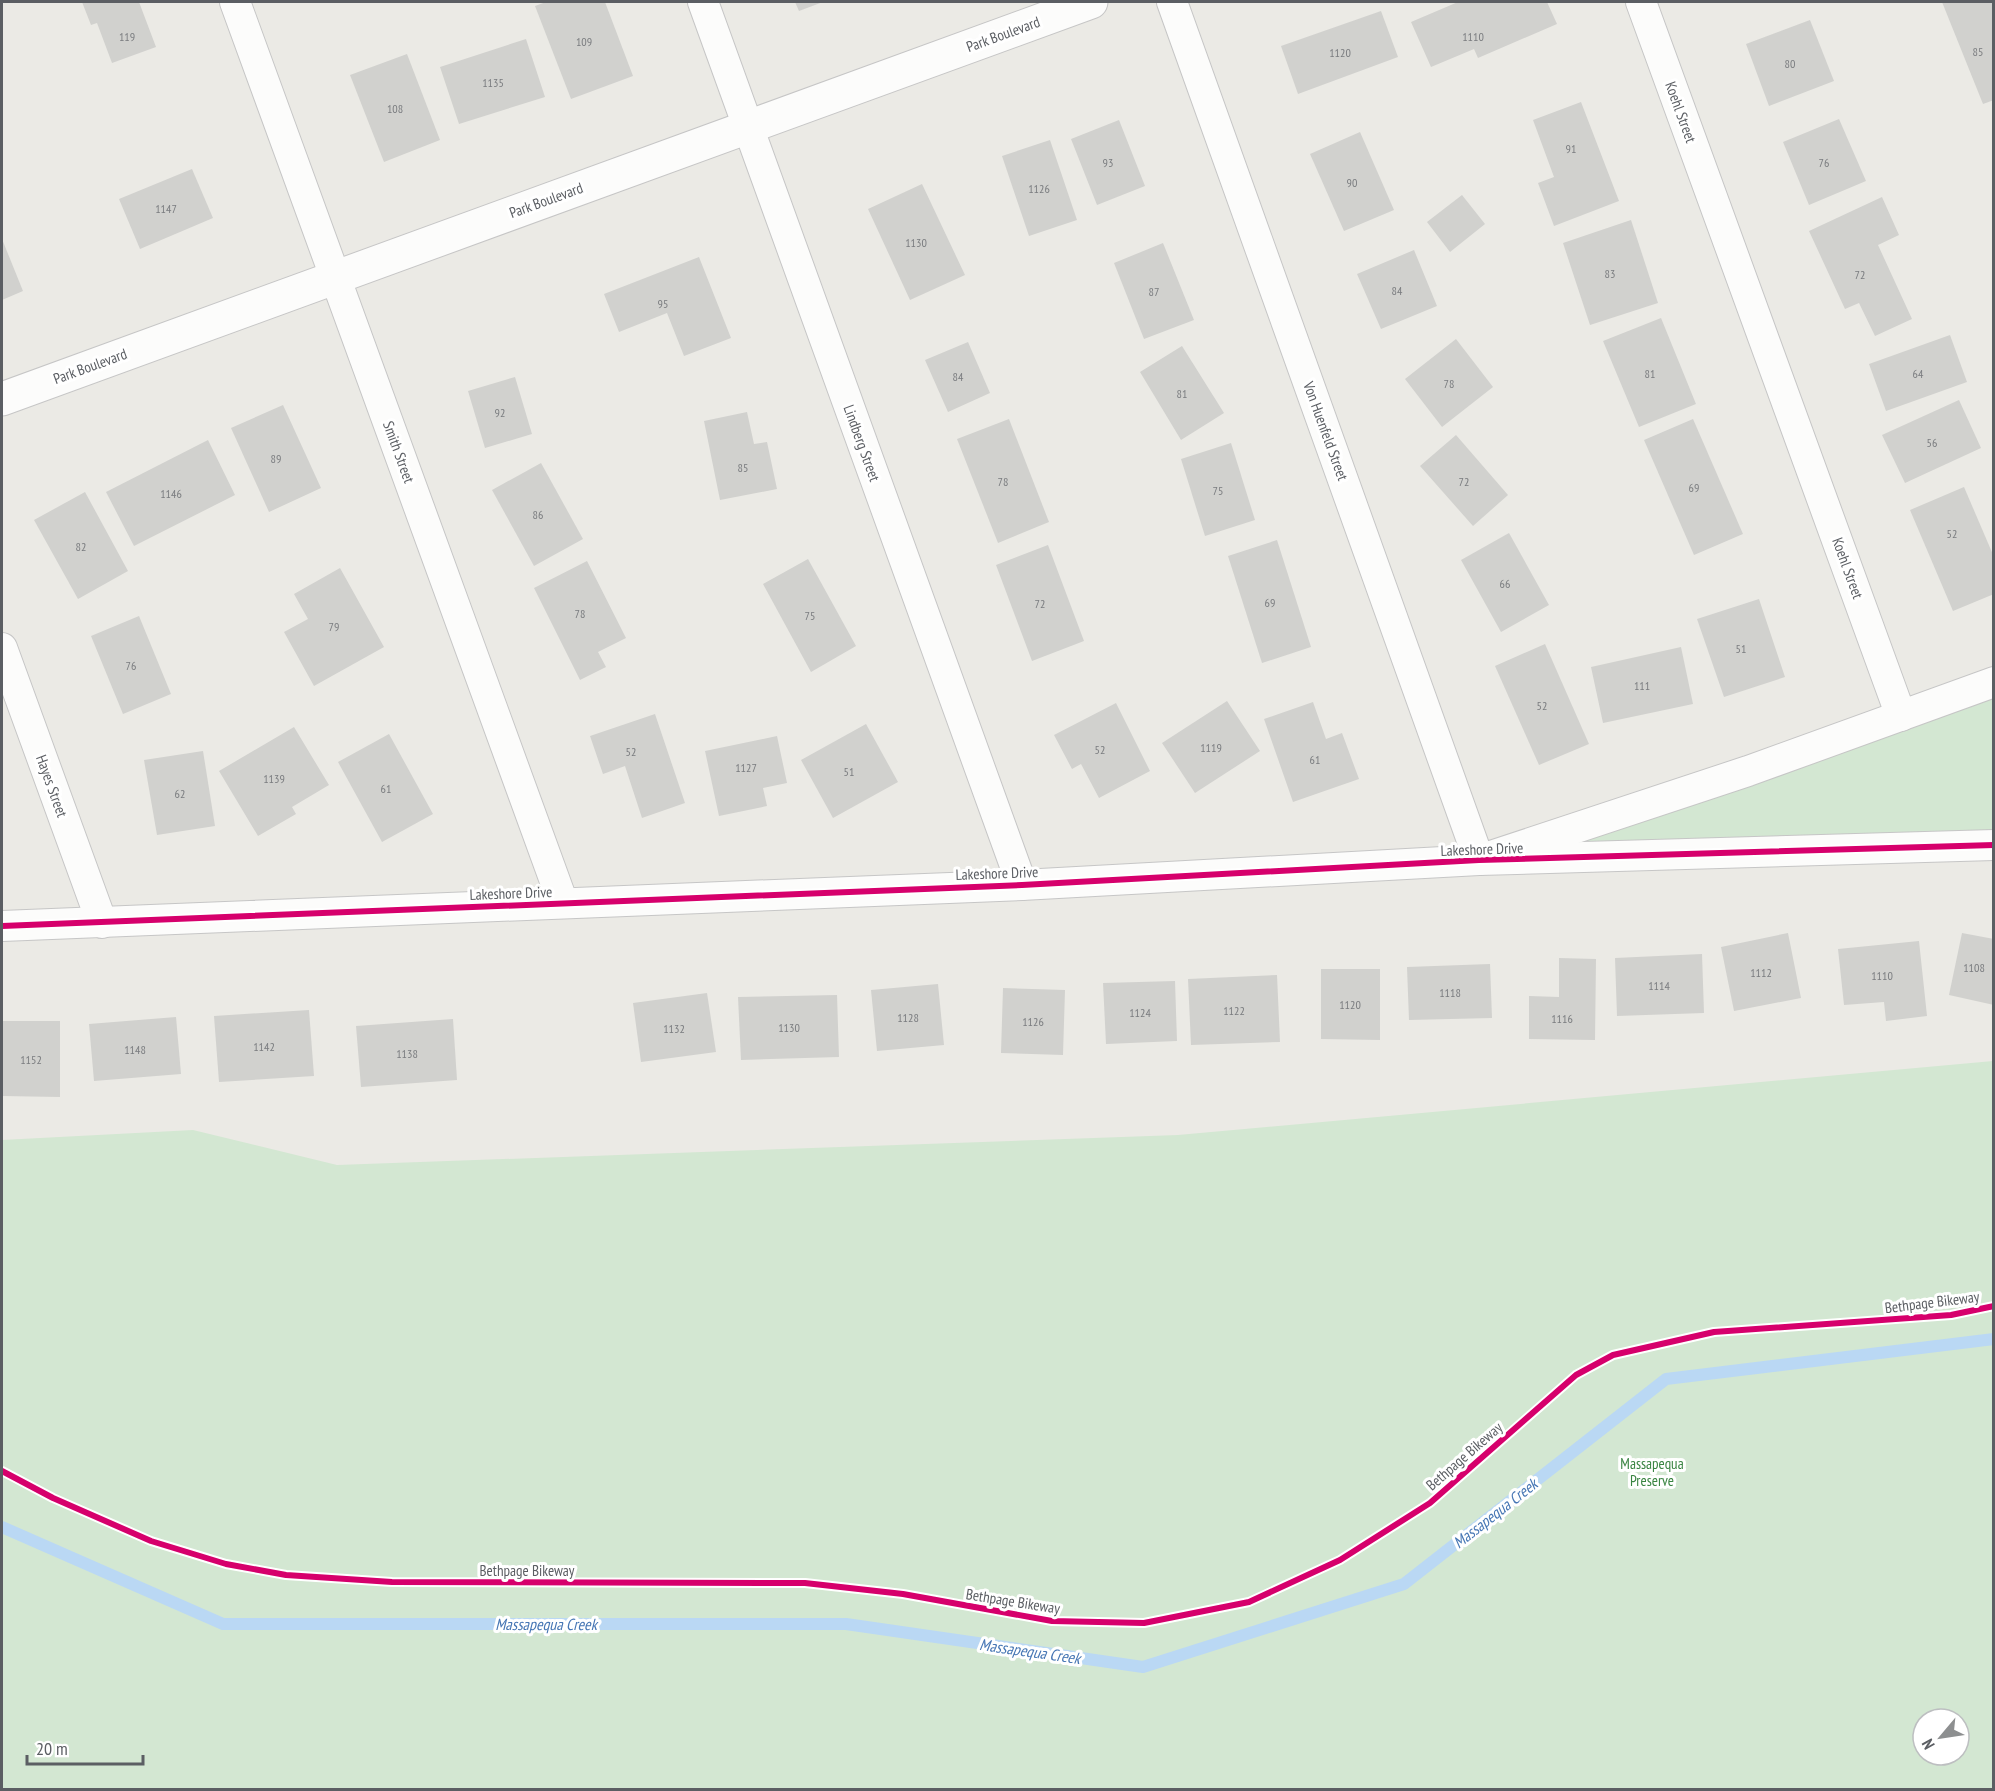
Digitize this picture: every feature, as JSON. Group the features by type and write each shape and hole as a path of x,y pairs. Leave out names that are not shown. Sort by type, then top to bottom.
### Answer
{"street":[{"name":"Smith Street","path":"235,2 563,903"},
{"name":"Lindberg Street","path":"703,2 1022,885"},
{"name":"Park Boulevard","path":"2,399 1091,2"},
{"name":"Von Huenfeld Street","path":"1172,2 1479,860"},
{"name":"Koehl Street","path":"1641,2 1901,716"},
{"name":"Hayes Street","path":"2,648 102,922"},
{"path":"1479,860 1748,771 1994,682"},
{"name":"Lakeshore Drive","path":"2,926 1022,885 1479,860 1994,845"}],"green space":[{"path":"1993,681 1993,845 1479,860"},
{"name":"Massapequa Preserve","path":"1993,1061 1993,1789 2,1789 2,1140 193,1130 337,1165 1178,1135"}],"building":[{"path":"82,2 139,2 156,47 112,63 97,23 91,25"},
{"path":"546,2 605,2 633,76 571,99 535,6"},
{"path":"795,2 823,2 799,11"},
{"path":"1458,2 1547,2 1557,24 1478,58 1474,49 1431,67 1411,22"},
{"path":"1942,2 1994,2 1994,100 1983,104"},
{"path":"1381,11 1398,57 1298,94 1281,46"},
{"path":"1810,20 1834,81 1769,106 1746,44"},
{"path":"526,39 545,97 459,124 440,67"},
{"path":"407,54 440,140 384,162 350,75"},
{"path":"1581,102 1619,201 1554,226 1538,183 1554,177 1533,120"},
{"path":"1839,119 1866,181 1809,205 1783,142"},
{"path":"1119,120 1145,186 1097,205 1071,139"},
{"path":"1360,132 1394,210 1344,231 1310,154"},
{"path":"1050,140 1077,220 1029,236 1002,156"},
{"path":"192,169 213,218 140,249 119,199"},
{"path":"922,184 965,275 910,300 868,209"},
{"path":"1462,195 1485,224 1450,252 1427,222"},
{"path":"1882,197 1899,235 1878,245 1912,319 1875,336 1859,303 1845,309 1809,231"},
{"path":"1631,220 1658,303 1590,325 1563,243"},
{"path":"2,239 23,291 2,300"},
{"path":"1163,243 1194,320 1144,339 1114,263"},
{"path":"1414,250 1437,306 1381,329 1357,274"},
{"path":"699,257 731,338 684,356 667,313 619,332 604,294"},
{"path":"1661,318 1696,404 1639,427 1603,341"},
{"path":"1950,335 1967,382 1886,411 1869,364"},
{"path":"1456,339 1493,387 1442,427 1405,379"},
{"path":"968,342 990,393 948,412 925,360"},
{"path":"1182,346 1224,413 1181,440 1140,372"},
{"path":"515,377 532,434 485,448 468,391"},
{"path":"1959,400 1981,448 1905,483 1882,435"},
{"path":"283,405 321,488 269,512 231,428"},
{"path":"747,412 754,444 767,442 777,489 720,500 704,421"},
{"path":"1009,419 1049,522 998,543 957,439"},
{"path":"1693,419 1743,534 1694,555 1644,440"},
{"path":"1456,435 1508,495 1473,526 1420,466"},
{"path":"208,440 235,495 134,546 106,492"},
{"path":"1231,443 1255,520 1205,536 1181,459"},
{"path":"541,463 583,539 534,566 492,490"},
{"path":"1964,487 1994,557 1994,594 1953,611 1910,510"},
{"path":"85,492 128,571 78,599 34,520"},
{"path":"1509,533 1549,605 1501,632 1461,560"},
{"path":"1277,540 1311,647 1262,663 1228,556"},
{"path":"1048,545 1084,641 1032,661 996,565"},
{"path":"808,559 856,646 811,672 763,584"},
{"path":"587,561 626,638 598,652 606,667 580,680 534,588"},
{"path":"340,568 384,647 314,686 284,632 308,619 294,594"},
{"path":"1759,599 1785,677 1724,697 1697,619"},
{"path":"139,616 171,694 123,714 91,636"},
{"path":"1545,644 1589,744 1539,765 1495,666"},
{"path":"1681,647 1693,704 1603,723 1591,667"},
{"path":"1227,701 1260,751 1195,793 1162,743"},
{"path":"1313,702 1326,739 1342,733 1359,779 1293,802 1264,719"},
{"path":"1116,703 1150,771 1099,798 1081,764 1072,769 1054,735"},
{"path":"655,714 685,803 642,818 625,766 603,774 590,736"},
{"path":"866,724 898,782 833,818 801,760"},
{"path":"294,727 329,785 292,807 296,814 258,836 219,771"},
{"path":"389,734 433,814 382,842 338,762"},
{"path":"777,736 787,783 763,788 767,806 719,816 705,751"},
{"path":"203,751 215,826 157,835 144,760"},
{"path":"1788,933 1801,998 1734,1011 1721,947"},
{"path":"1962,933 1994,939 1994,1005 1949,995"},
{"path":"1919,941 1927,1016 1886,1021 1884,1002 1844,1005 1838,949"},
{"path":"1702,954 1704,1013 1617,1016 1615,958"},
{"path":"1559,958 1596,959 1595,1040 1529,1039 1529,996 1559,997"},
{"path":"1490,964 1492,1018 1409,1020 1407,967"},
{"path":"1321,969 1380,969 1380,1040 1321,1039"},
{"path":"1277,975 1280,1042 1191,1045 1188,979"},
{"path":"1175,981 1177,1041 1106,1044 1103,983"},
{"path":"938,984 944,1045 877,1051 871,990"},
{"path":"1003,988 1065,990 1063,1055 1001,1053"},
{"path":"707,993 716,1052 641,1062 633,1003"},
{"path":"837,995 839,1057 741,1060 738,997"},
{"path":"309,1010 314,1076 219,1082 214,1016"},
{"path":"176,1017 181,1074 94,1081 89,1024"},
{"path":"453,1019 457,1080 361,1087 356,1026"},
{"path":"2,1021 60,1021 60,1097 2,1096"}],"waterway":[{"name":"Massapequa Creek","path":"2,1527 223,1624 846,1624 1143,1667 1404,1584 1666,1379 1994,1339"}],"cycle path":[{"path":"2,926 1022,885 1479,860 1994,845"},
{"name":"Bethpage Bikeway","path":"2,1471 53,1498 151,1541 226,1564 286,1575 392,1582 805,1583 903,1594 1052,1621 1144,1623 1249,1602 1340,1560 1430,1503 1576,1375 1613,1355 1714,1332 1951,1315 1994,1306"}]}
